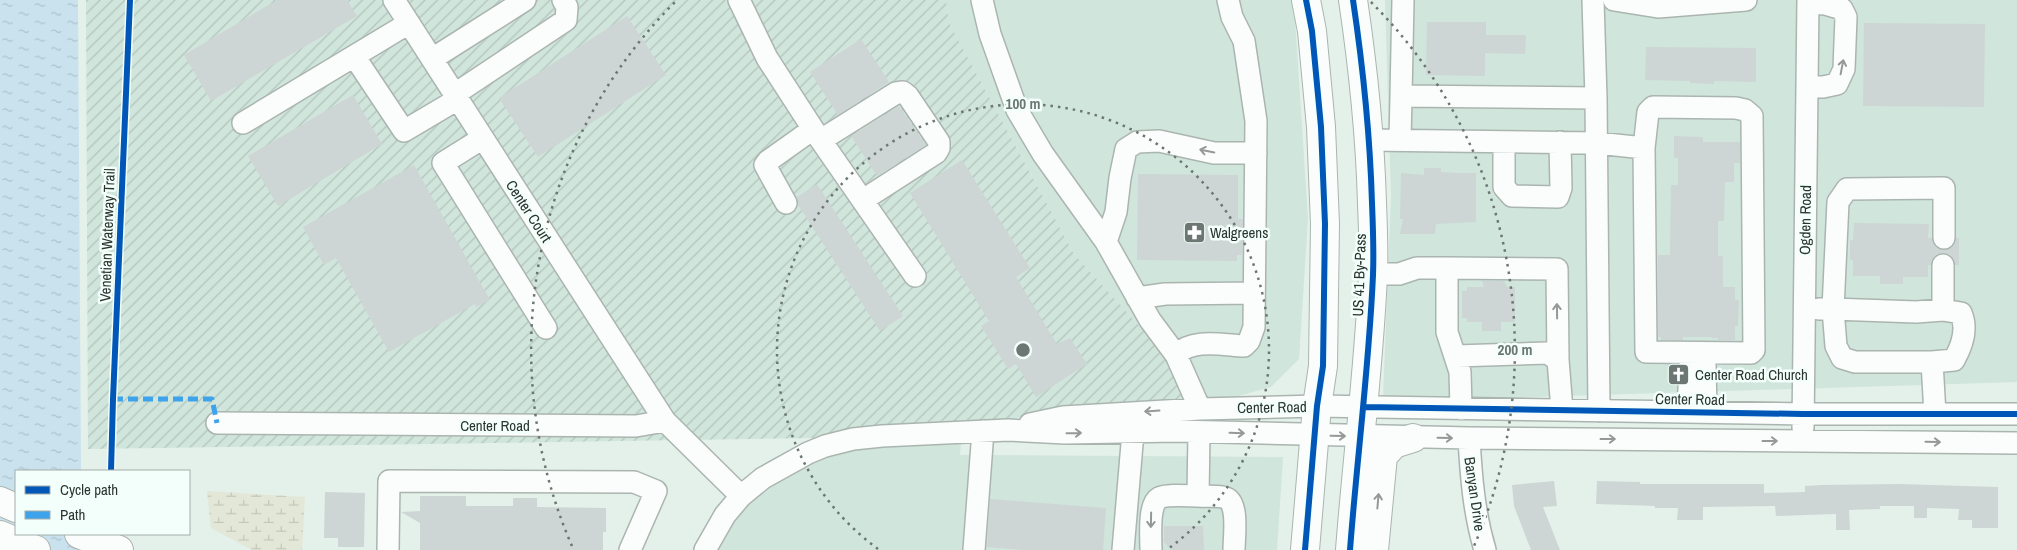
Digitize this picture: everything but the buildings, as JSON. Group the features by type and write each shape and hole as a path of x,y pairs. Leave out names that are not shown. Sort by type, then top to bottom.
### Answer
{"main road":[{"path":"1305,550 1323,366 1325,215 1318,92 1312,31 1306,0"},
{"name":"US 41 By-Pass","path":"1350,550 1356,473 1364,407 1373,274 1368,140 1360,48 1353,0"},
{"path":"1374,550 1383,456 1394,444 1413,438"},
{"path":"0,501 15,508"},
{"path":"0,535 36,550"},
{"path":"82,535 119,550"}],"street":[{"name":"Center Court","path":"394,0 665,421"},
{"path":"432,59 525,0"},
{"path":"354,56 404,131 566,20 567,7 563,0"},
{"path":"739,0 767,58 817,135 915,276"},
{"path":"982,0 990,34 1017,110 1042,154 1106,242 1150,320 1176,355 1200,409"},
{"path":"1176,355 1181,349 1199,344 1244,346 1249,341 1254,327 1256,121 1244,41 1232,17 1228,0"},
{"path":"1400,140 1403,0"},
{"path":"1593,0 1596,98 1599,410"},
{"path":"1614,0 1658,6 1746,0"},
{"path":"1806,87 1823,87 1837,84 1844,69 1846,17 1842,9 1808,2"},
{"name":"Ogden Road","path":"1802,441 1808,2"},
{"path":"243,123 409,23"},
{"path":"786,204 765,165 768,161 896,93 903,92 908,96 939,142 939,148 936,153 862,200"},
{"path":"1401,96 1596,98"},
{"path":"1653,107 1736,108 1745,110 1752,116 1754,350 1751,354 1698,353 1646,352 1644,148 1648,112 1653,107"},
{"path":"483,138 442,163 546,328"},
{"path":"1368,140 1596,143 1644,148"},
{"path":"1106,242 1116,212 1126,150 1137,142 1160,141 1214,153 1256,153"},
{"path":"1504,142 1504,186 1512,196 1530,197 1558,197 1561,188 1560,142"},
{"path":"1804,310 1833,309 1916,312 1943,310 1961,313 1963,319 1962,345 1954,360 1932,362 1855,362 1842,358 1836,346 1833,309 1838,202 1847,189 1944,188 1944,238"},
{"path":"1943,264 1943,310"},
{"path":"1373,274 1399,274 1417,268 1556,269 1558,360 1562,410"},
{"path":"1447,268 1447,332 1460,372 1461,409"},
{"path":"1137,298 1165,294 1254,294"},
{"path":"1697,412 1705,365 1698,353"},
{"path":"1456,356 1547,354 1558,360"},
{"path":"1932,362 1934,414"},
{"name":"Center Road","path":"1008,430 1063,416 1200,409 1318,406 1803,414 2017,414"},
{"path":"665,421 741,496"},
{"name":"Center Road","path":"217,423 636,426 665,421"},
{"name":"Center Road","path":"706,550 725,515 741,496 763,478 808,452 825,446 853,439 882,436 1008,430 1066,433 1199,432 1413,438 2017,443"},
{"path":"974,550 983,431"},
{"path":"1123,550 1133,432"},
{"path":"1198,496 1199,432"},
{"name":"Banyan Drive","path":"1469,438 1470,475 1478,527 1485,550"},
{"path":"388,550 389,481 398,481 634,482 656,491 630,550"},
{"path":"1152,550 1152,510 1156,500 1163,496 1221,497 1232,502 1234,510 1234,550"}],"shaded area":[{"path":"86,0 946,0 949,23 1074,254 1206,399 1063,407 1007,420 820,438 88,449"},
{"path":"946,0 1291,0 1295,19 1308,219 1299,359 1271,387 1228,399 1206,399 1074,254 949,23"},
{"path":"1385,0 2017,0 2017,382 1469,399 1383,398 1391,196"},
{"path":"961,442 960,455 1283,457 1277,550 715,550 722,537 747,504 767,486 811,461 827,455 882,445"}],"green space":[{"path":"207,491 305,497 302,550 252,550 211,528"}],"water":[{"path":"0,0 78,0 81,470 15,470 15,535 81,535 81,550 0,550"}],"marked path":[{"path":"113,399 212,399 217,423"}],"cycle path":[{"name":"Venetian Waterway Trail","path":"111,470 130,0"},
{"path":"1305,550 1317,406 1323,366 1325,224 1321,127 1312,31 1306,0"},
{"path":"1350,550 1369,344 1373,257 1368,127 1353,0"},
{"path":"1364,407 1803,414 2017,414"}],"place":[{"name":"Walgreens","path":"1194,232"},
{"name":"Center Road Church","path":"1679,374"}]}
